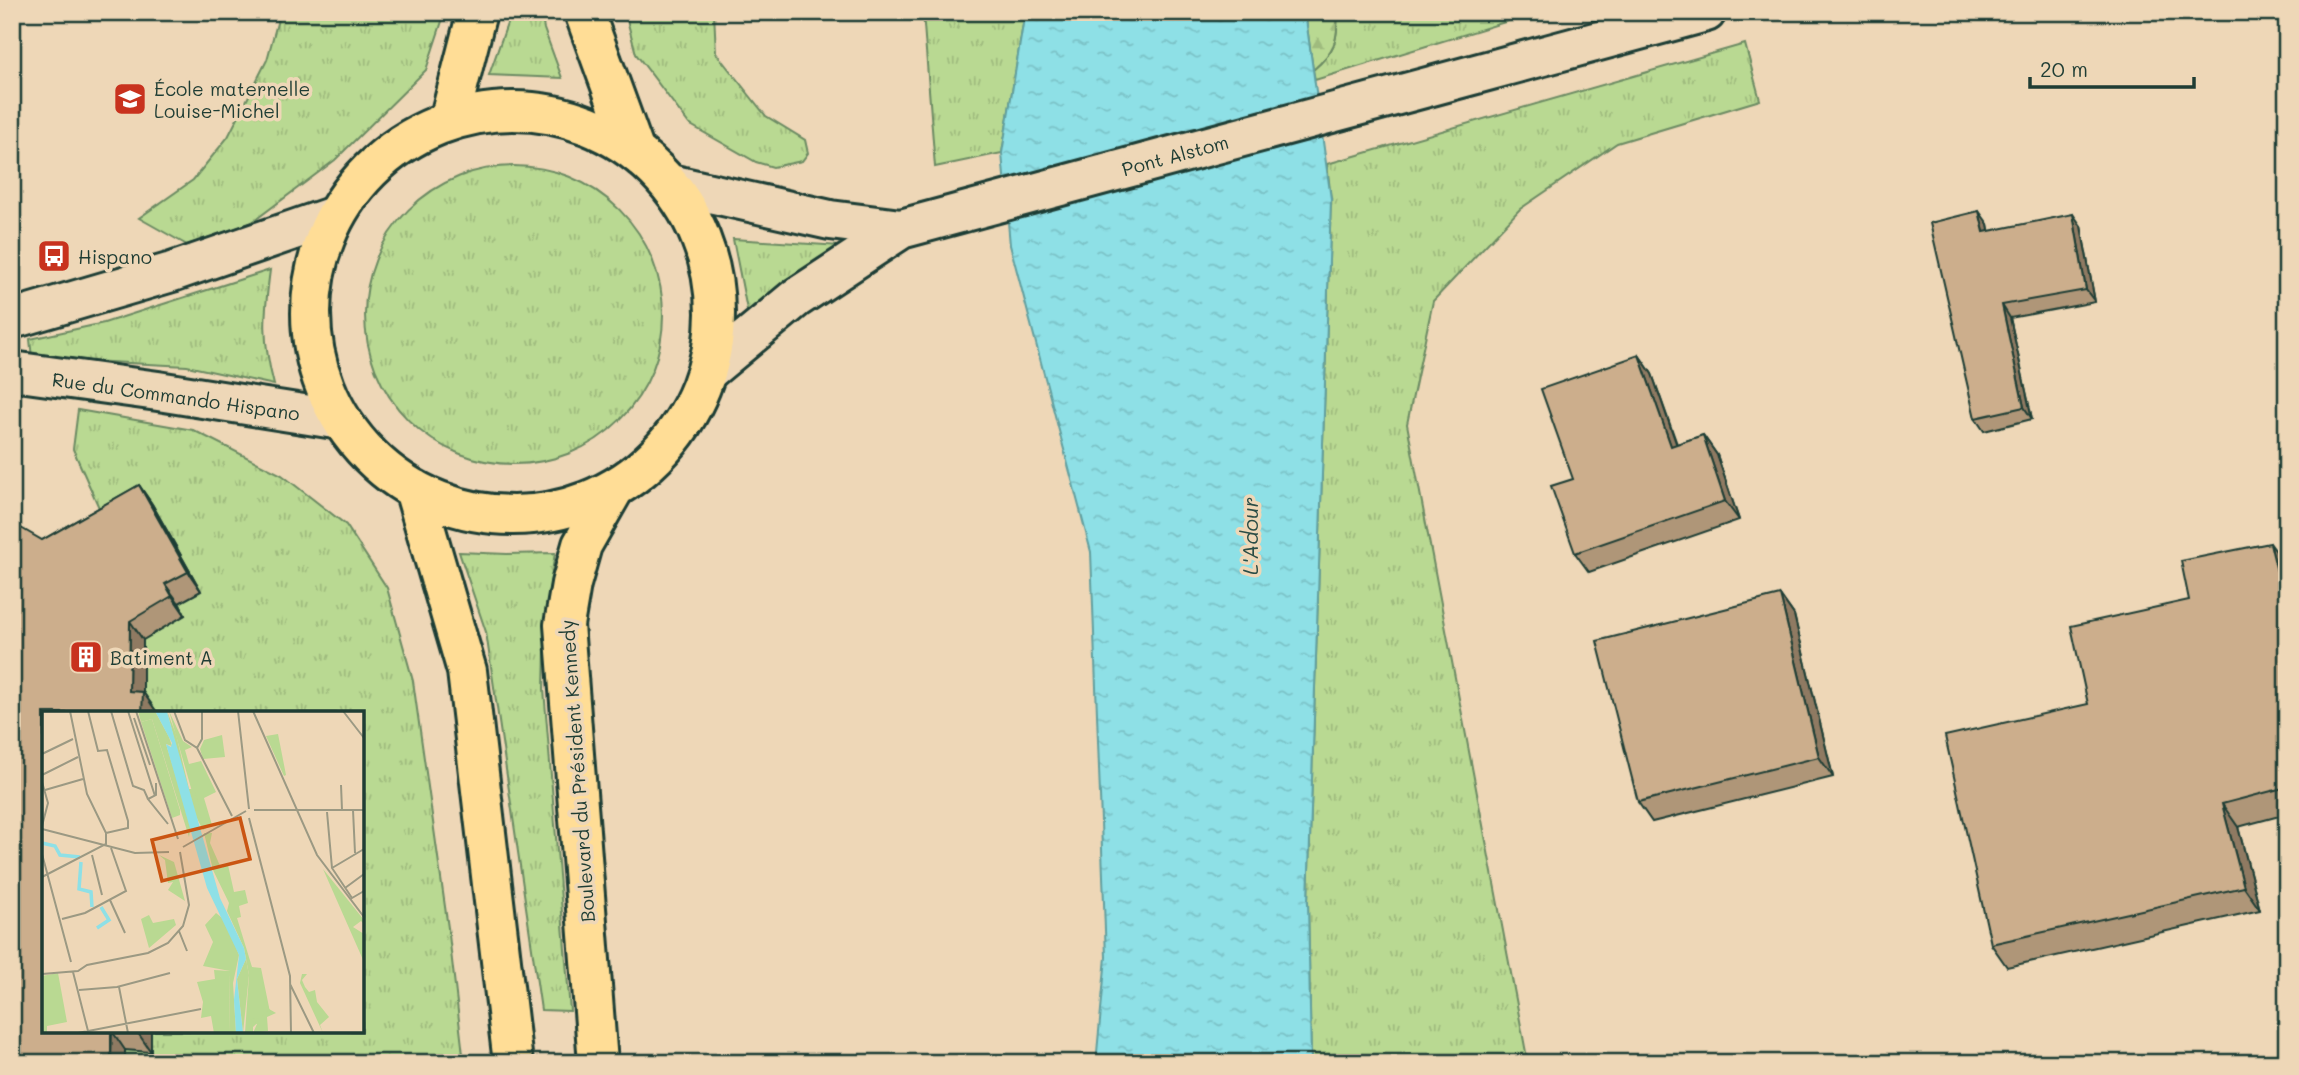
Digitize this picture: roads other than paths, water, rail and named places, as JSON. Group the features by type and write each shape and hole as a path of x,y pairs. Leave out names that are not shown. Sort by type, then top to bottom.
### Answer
{"main road":[{"path":"449,121 477,12"},
{"path":"584,12 635,152"},
{"name":"Pont Alstom","path":"916,225 1706,12"},
{"path":"514,110 579,121 635,152 670,184 703,240 716,305 709,370 688,417 656,458 614,489 549,513 479,513 414,489 373,460 341,420 318,372 309,319 315,266 334,216 364,175 403,142 449,121 514,110"},
{"path":"670,184 830,220 916,225"},
{"path":"12,319 172,272 334,216"},
{"path":"709,370 796,298 916,225"},
{"name":"Rue du Commando Hispano","path":"12,371 341,420"},
{"path":"414,489 467,671 513,1063"},
{"name":"Boulevard du Président Kennedy","path":"598,1063 564,625 571,584 582,545 614,489"}],"water":[{"name":"L'Adour","path":"1025,12 1305,12 1331,199 1308,901 1311,1063 1096,1063 1106,957 1091,552 1010,245 1002,153"}],"place":[{"name":"École maternelle Louise-Michel","path":"130,99"},
{"name":"Hispano","path":"54,256"},
{"name":"Batiment A","path":"86,657"}]}
